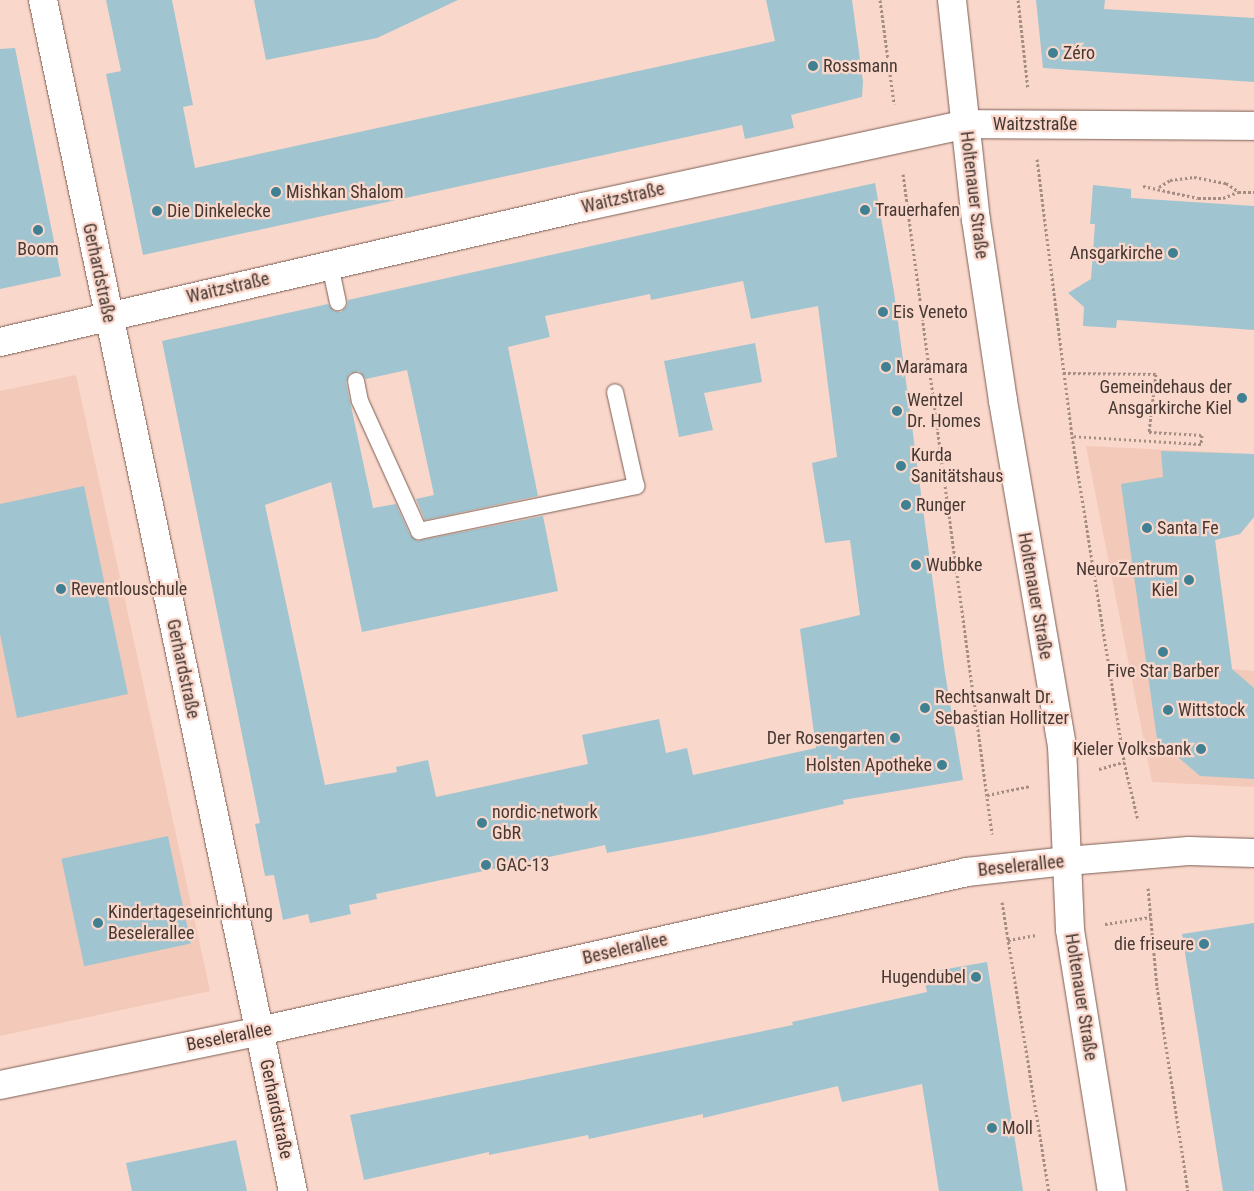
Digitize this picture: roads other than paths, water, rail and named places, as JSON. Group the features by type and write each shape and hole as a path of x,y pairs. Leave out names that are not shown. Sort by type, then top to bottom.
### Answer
{"street":[{"name":"Gerhardstraße","path":"43,0 293,1191"},
{"name":"Holtenauer Straße","path":"952,0 966,124 1003,401 1062,746 1070,930 1112,1191"},
{"name":"Waitzstraße","path":"0,342 330,265 966,124 1254,126"},
{"name":"Beselerallee","path":"0,1085 260,1031 967,872 1067,861 1189,851 1254,854"}],"lane":[{"path":"330,265 338,302"},
{"path":"356,381 360,401 419,531 636,486 615,392"}],"place":[{"name":"Zéro","path":"1053,53"},
{"name":"Rossmann","path":"813,66"},
{"name":"Mishkan Shalom","path":"276,192"},
{"name":"Trauerhafen","path":"865,210"},
{"name":"Die Dinkelecke","path":"157,211"},
{"name":"Boom","path":"38,230"},
{"name":"Ansgarkirche","path":"1173,253"},
{"name":"Eis Veneto","path":"883,312"},
{"name":"Maramara","path":"886,367"},
{"name":"Gemeindehaus der Ansgarkirche Kiel","path":"1242,398"},
{"name":"Wentzel Dr. Homes","path":"897,411"},
{"name":"Kurda Sanitätshaus","path":"901,466"},
{"name":"Runger","path":"906,505"},
{"name":"Santa Fe","path":"1147,528"},
{"name":"Wubbke","path":"916,565"},
{"name":"NeuroZentrum Kiel","path":"1189,580"},
{"name":"Reventlouschule","path":"61,589"},
{"name":"Five Star Barber","path":"1163,652"},
{"name":"Rechtsanwalt Dr. Sebastian Hollitzer","path":"925,708"},
{"name":"Wittstock","path":"1168,710"},
{"name":"Der Rosengarten","path":"895,738"},
{"name":"Kieler Volksbank","path":"1201,749"},
{"name":"Holsten Apotheke","path":"942,765"},
{"name":"nordic-network GbR","path":"482,823"},
{"name":"GAC-13","path":"486,865"},
{"name":"Kindertageseinrichtung Beselerallee","path":"98,923"},
{"name":"die friseure","path":"1204,944"},
{"name":"Hugendubel","path":"976,977"},
{"name":"Moll","path":"992,1128"}]}
